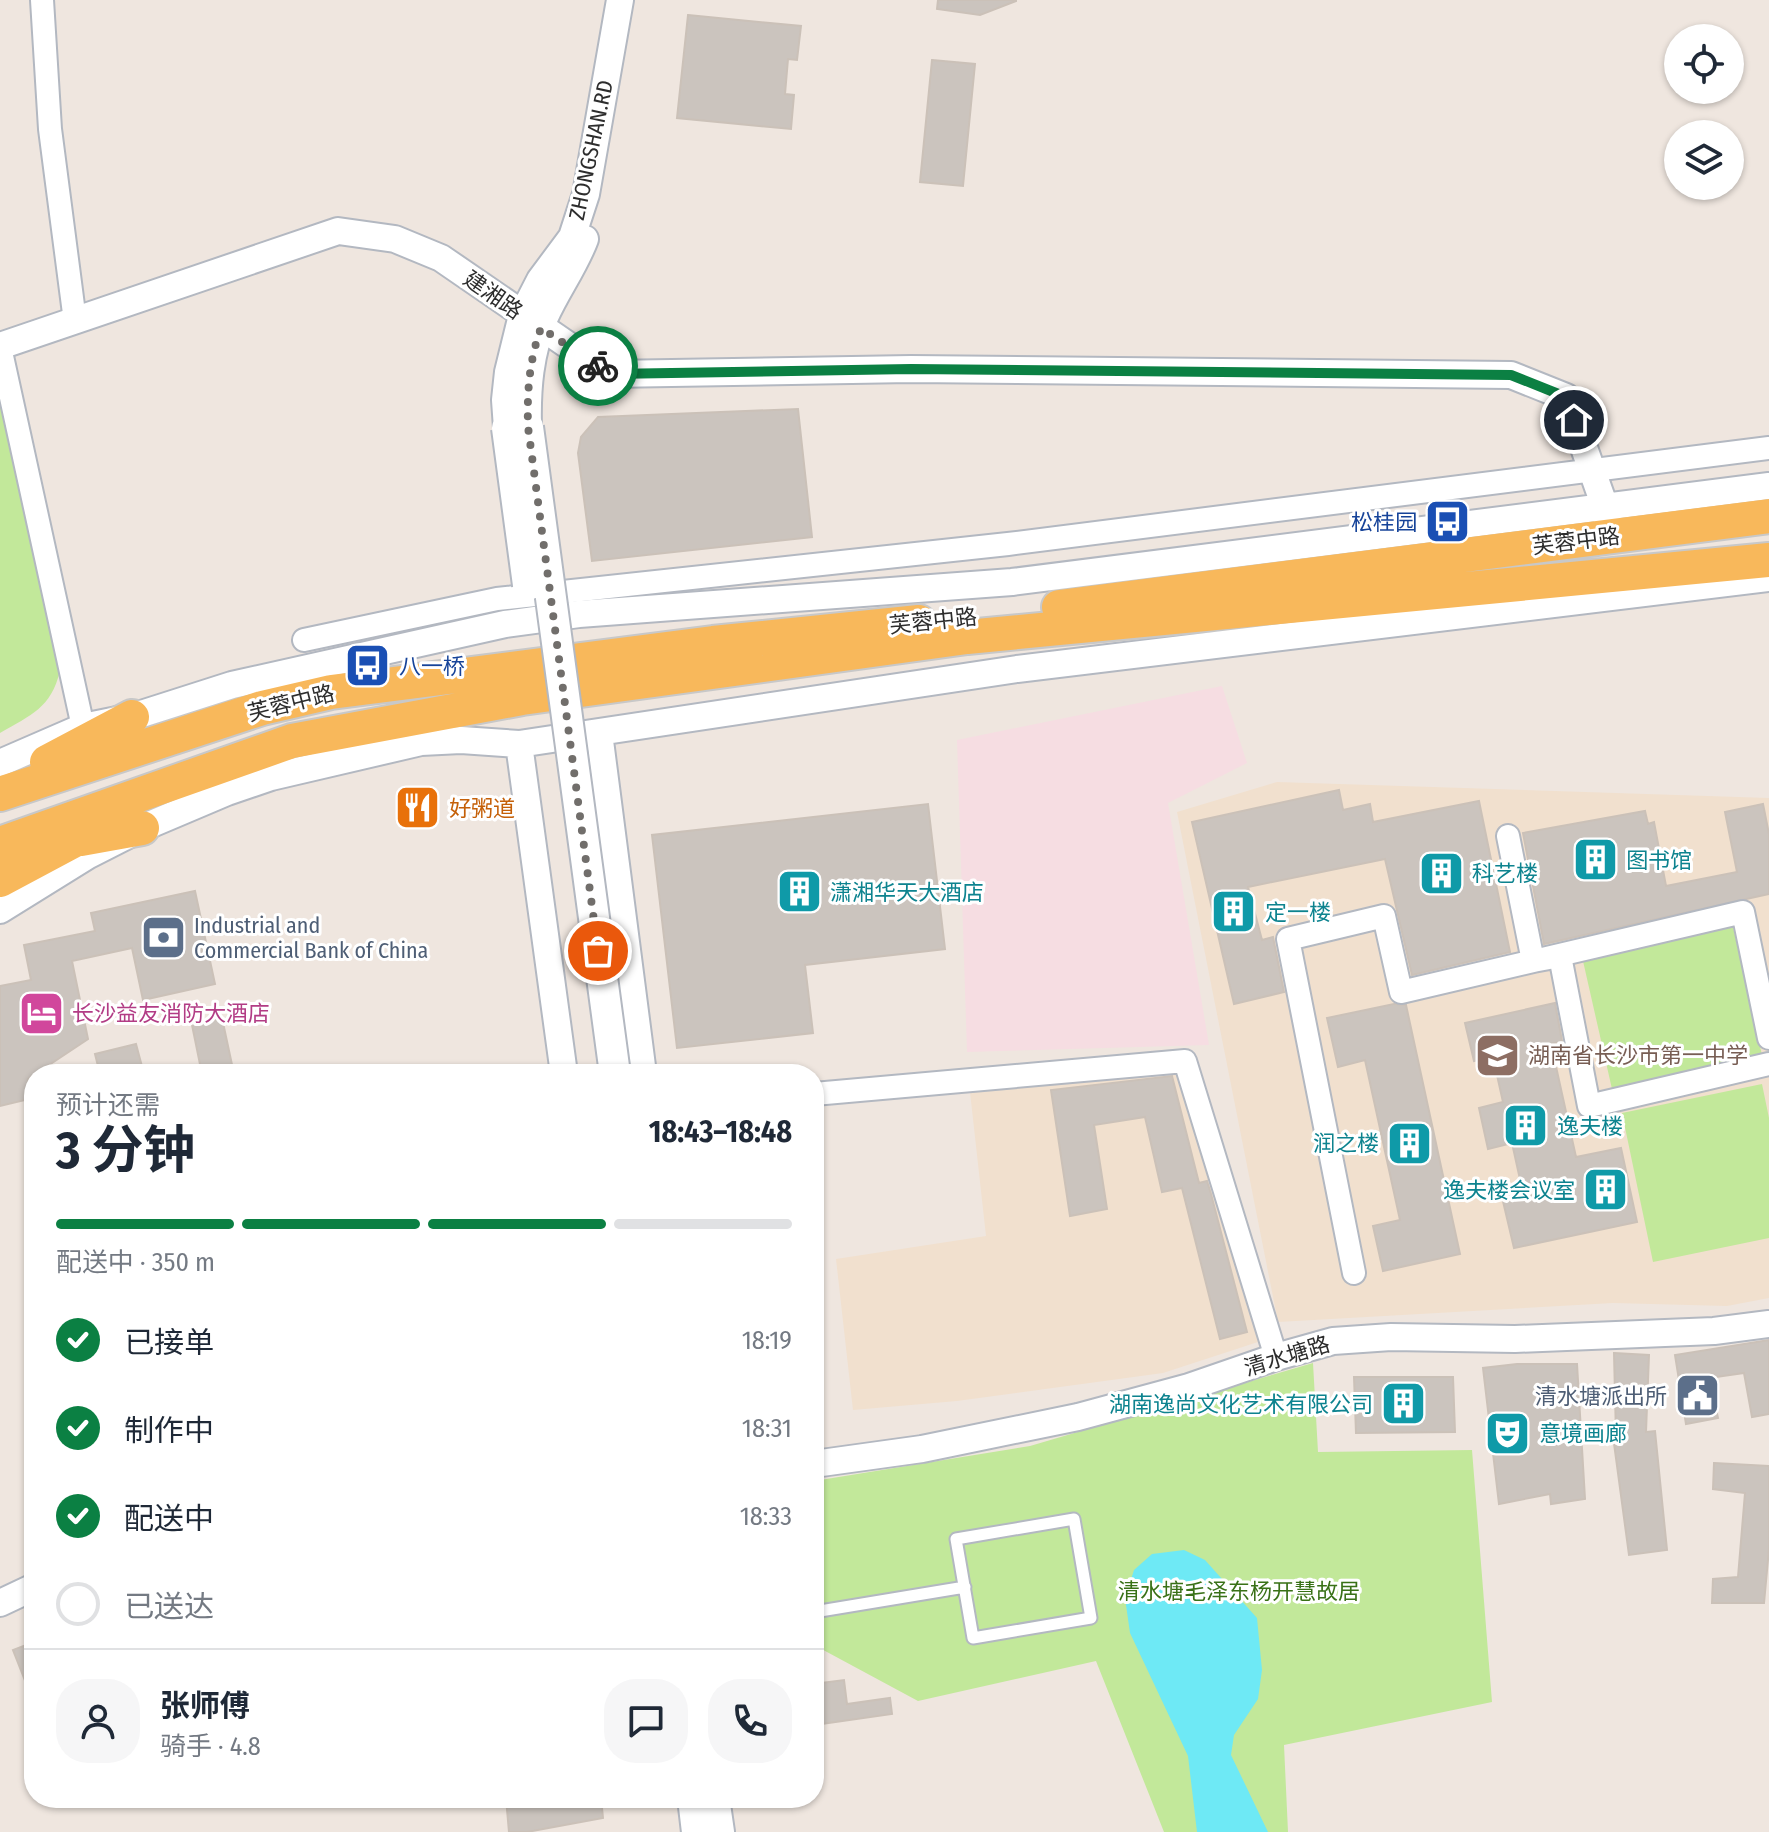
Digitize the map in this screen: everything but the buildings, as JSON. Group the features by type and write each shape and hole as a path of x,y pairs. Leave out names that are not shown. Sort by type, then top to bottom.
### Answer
{"main road":[{"path":"518,428 594,1064"},
{"path":"518,428 613,1064"},
{"name":"芙蓉中路","path":"105,760 262,708 331,692 408,680 713,643 1031,610 1607,522 1769,516"},
{"name":"芙蓉中路","path":"135,814 217,766 292,741 522,698 967,637 1769,560"},
{"path":"0,787 132,717"},
{"path":"0,794 105,760"},
{"path":"0,818 105,760"},
{"path":"1,878 135,814"},
{"path":"1,878 44,827 135,814"},
{"path":"694,1808 697,1832"},
{"path":"715,1808 719,1832"}],"street":[{"path":"42,0 50,129 75,321"},
{"name":"ZHONGSHAN.RD","path":"518,428 529,373 531,322 540,280 572,237 586,194 620,0"},
{"name":"ZHONGSHAN.RD","path":"531,322 583,244 600,195 632,0"},
{"name":"建湘路","path":"0,346 338,231 395,239 441,258 610,374 911,369 1511,375 1566,397 1607,522"},
{"path":"0,346 83,727"},
{"path":"304,640 497,599 1008,544 1769,448"},
{"path":"0,763 83,727 132,717 246,681 505,624 579,614 1012,582 1607,522 1769,486"},
{"path":"1,878 87,856 135,814 227,792 271,777 421,742 461,740 519,744 1017,669 1769,578"},
{"path":"599,733 642,1064"},
{"path":"519,744 563,1064"},
{"path":"1508,836 1533,961"},
{"path":"1354,1273 1288,939 1384,916 1401,992 1743,912 1769,1038"},
{"path":"1560,956 1589,1106 1769,1064"},
{"path":"824,1093 1185,1061 1276,1357"},
{"name":"清水塘路","path":"824,1463 922,1449 1078,1417 1189,1387 1333,1341 1362,1337 1515,1339 1714,1331 1769,1324"},
{"path":"0,1603 24,1592"}],"lane":[{"path":"1074,1519 1091,1618 973,1638 965,1587 956,1539 1074,1519"},
{"path":"824,1610 965,1587"}],"shaded area":[{"path":"1222,686 1247,763 1168,803 1209,1045 967,1052 957,740"},
{"name":"湖南省长沙市第一中学","path":"1277,782 1769,798 1769,1298 1727,1306 1613,1303 1278,1322 1177,812"},
{"path":"1181,1070 1258,1342 1163,1373 957,1401 853,1410 836,1259 986,1236 970,1092"}],"green space":[{"path":"0,375 60,671 45,702 0,733"},
{"path":"1733,927 1762,1055 1612,1089 1583,961"},
{"path":"1762,1084 1769,1118 1769,1238 1653,1262 1622,1113"},
{"name":"清水塘毛泽东杨开慧故居","path":"1313,1363 1318,1452 1472,1450 1492,1702 1284,1745 1288,1832 1164,1832 1096,1661 918,1701 824,1650 824,1479 1030,1446"}],"water":[{"path":"1184,1550 1205,1560 1257,1618 1262,1670 1258,1699 1234,1735 1231,1755 1268,1832 1197,1832 1188,1756 1130,1633 1125,1598 1134,1570 1152,1554"}],"way so far":[{"path":"598,366 541,328 529,373 527,400 528,427 598,951"}],"place":[{"name":"松桂园","path":"1448,522"},
{"name":"八一桥","path":"368,666"},
{"name":"好粥道","path":"418,808"},
{"name":"图书馆","path":"1595,860"},
{"name":"科艺楼","path":"1441,873"},
{"name":"潇湘华天大酒店","path":"799,892"},
{"name":"定一楼","path":"1234,912"},
{"name":"Industrial and Commercial Bank of China","path":"163,938"},
{"name":"长沙益友消防大酒店","path":"41,1013"},
{"name":"湖南省长沙市第一中学","path":"1497,1055"},
{"name":"逸夫楼","path":"1526,1126"},
{"name":"润之楼","path":"1410,1143"},
{"name":"逸夫楼会议室","path":"1606,1190"},
{"name":"清水塘派出所","path":"1698,1396"},
{"name":"湖南逸尚文化艺术有限公司","path":"1404,1404"},
{"name":"意境画廊","path":"1508,1433"}],"route":[{"path":"598,366 610,374 911,369 1511,375 1566,397 1574,420"}]}
